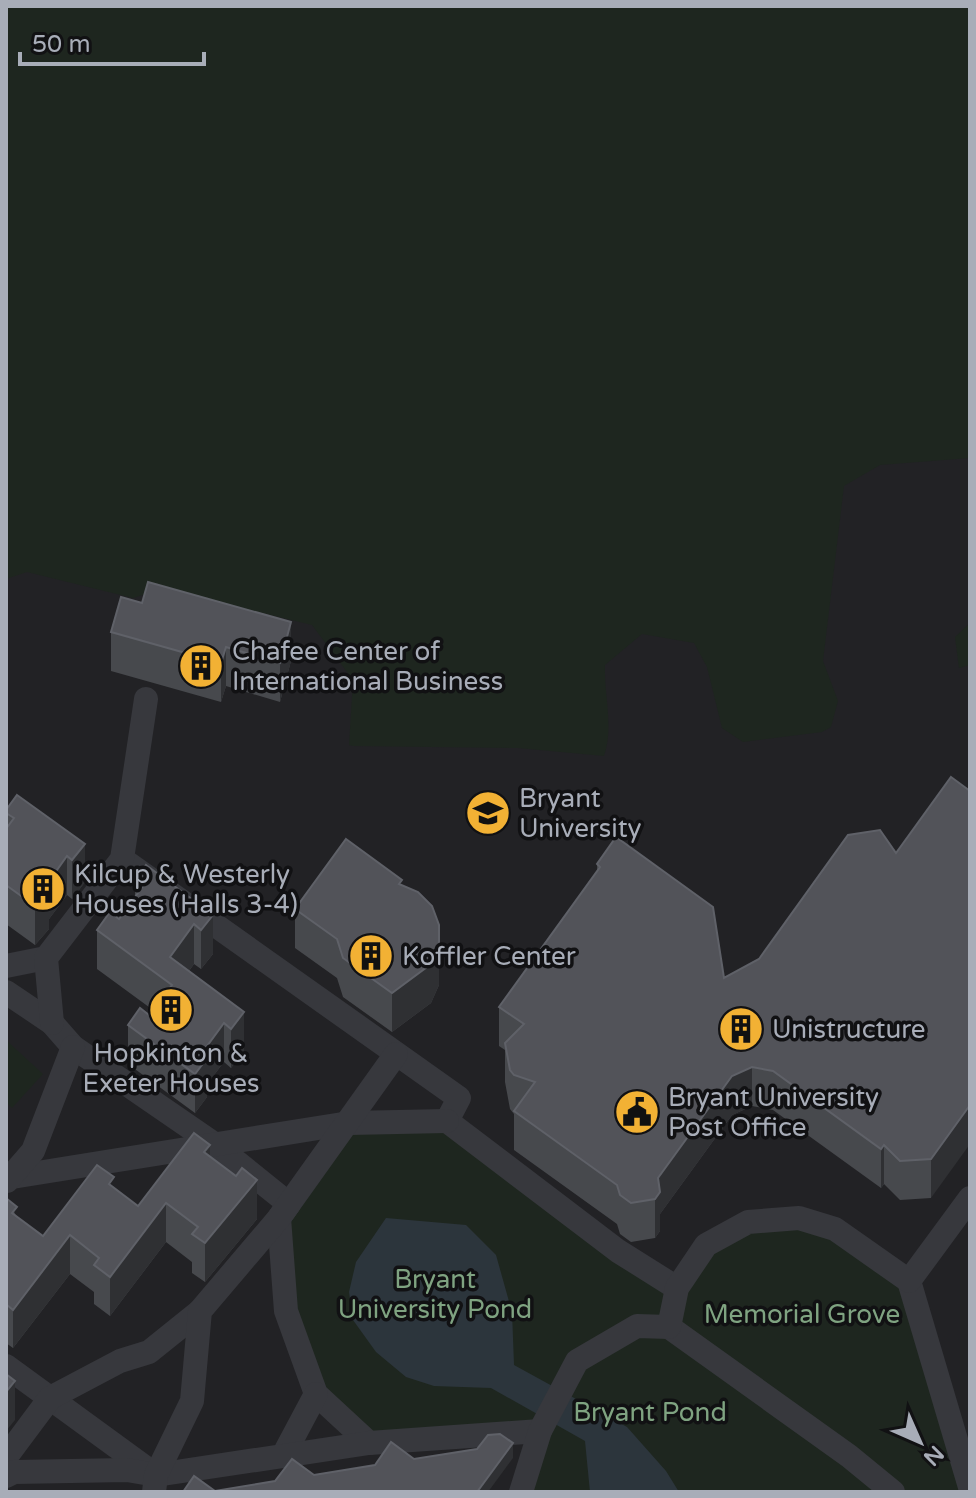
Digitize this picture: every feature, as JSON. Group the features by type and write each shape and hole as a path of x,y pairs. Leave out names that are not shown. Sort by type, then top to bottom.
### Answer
{"street":[{"path":"6,966 46,958 122,859 146,699"},
{"path":"122,859 459,1098 447,1121"},
{"path":"46,958 52,1023"},
{"path":"6,992 52,1023 73,1047 217,1146 284,1211 286,1311 316,1394 369,1443"},
{"path":"8,1179 33,1151 73,1047"},
{"path":"6,1457 50,1398 120,1361 149,1352 200,1311 284,1211 396,1054"},
{"path":"8,1179 349,1123 447,1121 618,1251 677,1288"},
{"path":"909,1281 970,1198"},
{"path":"669,1327 677,1288 706,1245 748,1222 799,1218 835,1229 909,1281 970,1487"},
{"path":"155,1483 192,1401 200,1311"},
{"path":"521,1492 540,1431 577,1361 637,1326 669,1327 893,1492"},
{"path":"6,1366 155,1483"},
{"path":"283,1456 316,1394"},
{"path":"6,1476 14,1472 127,1470 155,1483 283,1456 369,1443 540,1431"}],"shaded area":[{"name":"Bryant University","path":"970,6 970,1492 6,1492 6,135"},
{"path":"386,1218 466,1225 496,1255 512,1312 514,1365 627,1427 666,1471 679,1492 590,1492 585,1441 491,1388 434,1386 406,1377 376,1352 353,1320 349,1292 356,1262"}],"green space":[{"path":"6,6 970,6 970,458 880,465 844,486 823,661 838,701 831,727 822,732 743,742 722,728 707,667 694,643 642,634 605,665 608,723 604,756 518,748 353,746 349,745 353,680 312,625 163,589 133,598 27,572 6,579"},
{"path":"970,623 970,665 959,668 955,637"},
{"path":"6,1040 43,1074 12,1108 6,1102"},
{"path":"447,1121 677,1288 706,1245 799,1218 909,1281 970,1492 521,1492 539,1432 369,1443 316,1394 286,1311 279,1218 349,1123"}],"building":[{"path":"148,582 291,622 280,663 226,647 221,663 111,632 121,597 142,603"},
{"name":"Unistructure","path":"951,777 970,791 970,1105 931,1159 900,1161 884,1145 881,1149 773,1071 752,1067 732,1076 658,1178 660,1192 655,1199 631,1203 620,1195 617,1185 514,1111 535,1082 514,1075 510,1070 505,1043 524,1024 499,1007 600,867 597,864 616,837 713,907 724,978 759,959 848,835 880,830 896,853"},
{"path":"17,795 85,844 72,860 67,856 45,887 49,890 35,906 6,885 6,829 14,818 6,810"},
{"path":"346,839 402,880 399,884 418,892 432,906 439,925 439,946 431,964 392,993 343,958 337,939 295,909"},
{"path":"146,865 213,915 201,930 194,924 170,957 244,1012 231,1029 224,1023 202,1053 207,1058 195,1074 128,1025 140,1008 149,1015 172,985 97,930 110,912 119,919 143,886 135,881"},
{"path":"194,1133 210,1145 204,1152 236,1176 242,1168 257,1180 205,1243 192,1234 198,1227 166,1203 110,1277 94,1265 99,1258 70,1235 13,1310 6,1304 6,1198 17,1207 12,1213 43,1236 97,1165 114,1177 109,1184 138,1206"},
{"path":"6,1374 15,1381 6,1392"},
{"path":"500,1434 513,1443 477,1492 183,1492 194,1476 215,1491 275,1481 292,1459 314,1475 375,1465 391,1442 414,1459 477,1449 488,1435"}],"place":[{"name":"Chafee Center of International Business","path":"201,666"},
{"name":"Bryant University","path":"488,813"},
{"name":"Kilcup & Westerly Houses (Halls 3-4)","path":"43,889"},
{"name":"Koffler Center","path":"371,956"},
{"name":"Hopkinton & Exeter Houses","path":"171,1010"},
{"name":"Unistructure","path":"741,1029"},
{"name":"Bryant University Post Office","path":"637,1112"}],"park label":[{"name":"Bryant University Pond","path":"435,1294"},
{"name":"Memorial Grove","path":"802,1314"},
{"name":"Bryant Pond","path":"650,1412"}]}
